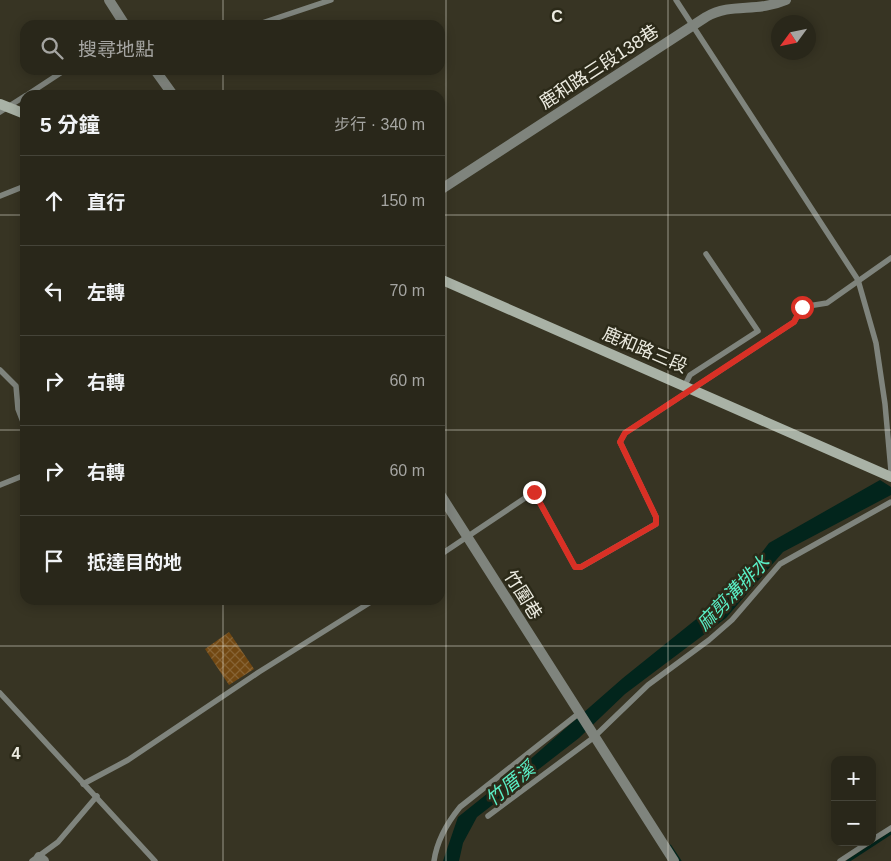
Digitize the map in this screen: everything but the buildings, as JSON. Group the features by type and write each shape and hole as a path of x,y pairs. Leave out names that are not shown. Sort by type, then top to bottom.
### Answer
{"main road":[{"path":"3,108 20,113"},
{"name":"鹿和路三段","path":"445,281 891,477"}],"street":[{"path":"109,0 123,20"},
{"name":"鹿和路三段138巷","path":"445,187 713,13 724,9 765,8 786,0"},
{"path":"159,75 169,90"},
{"name":"竹圍巷","path":"445,502 593,738 674,861"}],"lane":[{"path":"271,20 331,0"},
{"path":"676,0 858,280 876,343 885,404 891,471"},
{"path":"35,90 58,75"},
{"path":"3,108 20,99"},
{"path":"0,196 20,188"},
{"path":"689,387 690,375 758,331 706,254"},
{"path":"445,551 534,492 575,567 581,567 656,524 656,517 620,442 625,433 689,387 794,322 802,307 827,303 891,258"},
{"path":"0,370 16,386 20,414"},
{"path":"0,485 20,477"},
{"path":"488,816 593,738 648,685 709,640 732,620 780,564 891,502"},
{"path":"83,784 128,760 259,672 366,605"},
{"path":"0,693 155,861"},
{"path":"434,861 438,841 450,819 460,807 578,714"},
{"path":"38,860 58,842 97,796"},
{"path":"876,837 891,828"},
{"path":"840,861 863,846"}],"water":[{"path":"880,480 891,487 891,495 783,552 726,618 625,694 579,738 477,817 463,843 459,861 443,861 458,817 527,762 623,678 735,588 769,543"}],"waterway":[{"path":"848,861 891,833"},
{"path":"670,846 680,861"}],"route":[{"path":"534,492 575,567 581,567 656,524 656,517 620,442 625,433 794,322 802,307"}],"water label":[{"name":"麻剪溝排水","path":"733,593"},
{"name":"竹厝溪","path":"510,784"}]}
